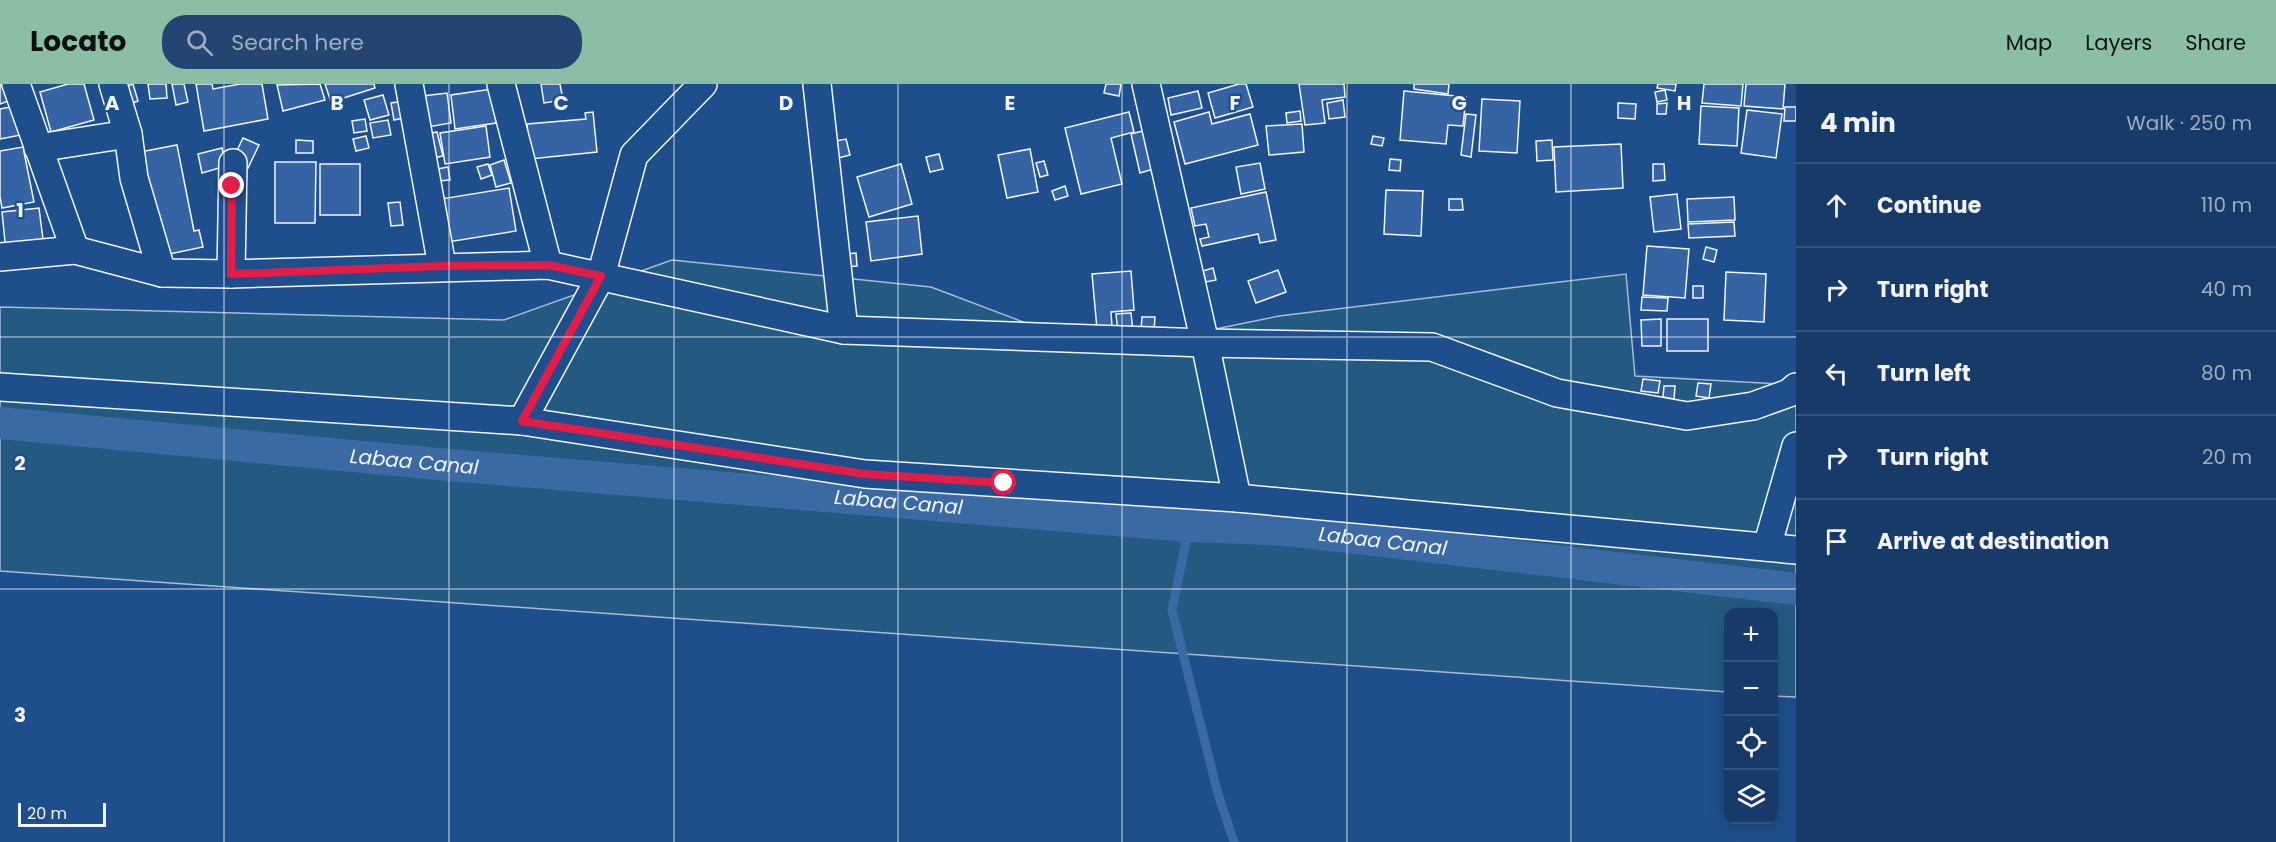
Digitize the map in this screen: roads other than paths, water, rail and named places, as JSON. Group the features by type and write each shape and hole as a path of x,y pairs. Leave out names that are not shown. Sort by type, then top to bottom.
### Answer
{"street":[{"path":"16,84 75,250"},
{"path":"113,84 128,134 134,178 162,273"},
{"path":"409,84 442,266"},
{"path":"501,84 548,265"},
{"path":"522,421 601,276 634,155 703,84"},
{"path":"817,84 844,330"},
{"path":"1146,84 1205,343 1237,498"},
{"path":"38,148 128,134"},
{"path":"231,274 233,163"},
{"path":"0,257 75,250 162,273 231,274 442,266 548,265 844,330 1205,343 1432,348 1557,393 1687,416 1754,406 1789,393 1796,387"},
{"path":"0,387 522,421 865,474 1237,498 1796,550"},
{"path":"1767,547 1796,446"}],"waterway":[{"name":"Labaa Canal","path":"0,423 449,465 1189,526 1288,530 1796,589"},
{"path":"1189,526 1172,610 1218,794 1234,842"}]}
